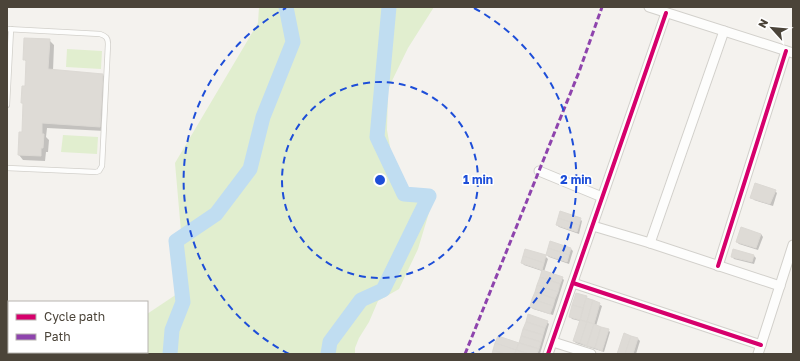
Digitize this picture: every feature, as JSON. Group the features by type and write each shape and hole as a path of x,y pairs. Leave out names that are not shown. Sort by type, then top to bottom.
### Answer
{"street":[{"path":"649,7 790,52 718,266"},
{"path":"548,354 666,13"},
{"path":"650,243 724,31"},
{"path":"539,171 602,197"},
{"path":"592,226 650,243 780,286"},
{"path":"573,283 759,350 793,245"},
{"path":"553,342 591,354"}],"lane":[{"path":"7,105 9,29 100,34 105,36 108,40 102,166 100,169 96,172 7,168"}],"green space":[{"path":"259,7 434,7 408,48 388,89 387,130 396,180 431,206 418,249 399,289 378,301 369,322 359,338 355,348 355,354 122,354 148,353 148,313 186,288 175,163 258,23"},
{"path":"67,49 102,51 101,69 66,67"},
{"path":"63,135 98,137 97,154 61,152"}],"building":[{"path":"24,38 50,39 48,69 103,74 100,127 42,123 42,134 44,134 41,156 18,155 19,132 22,132 22,86 25,86 26,60 23,60"},
{"path":"755,183 776,190 770,204 750,198"},
{"path":"560,211 581,218 579,225 558,218"},
{"path":"558,218 579,225 577,232 556,225"},
{"path":"741,227 761,234 756,248 736,242"},
{"path":"550,241 571,248 569,255 548,248"},
{"path":"548,248 569,255 567,262 546,255"},
{"path":"525,249 546,255 544,263 523,256"},
{"path":"733,249 754,255 752,262 731,257"},
{"path":"523,256 544,263 542,270 521,263"},
{"path":"542,270 563,277 560,284 540,277"},
{"path":"540,277 560,284 558,292 537,285"},
{"path":"537,285 558,292 555,299 535,292"},
{"path":"535,292 555,299 553,306 532,299"},
{"path":"576,293 587,296 583,308 572,305"},
{"path":"586,298 593,300 587,322 580,320"},
{"path":"532,299 553,306 550,314 530,307"},
{"path":"593,300 600,303 594,324 587,322"},
{"path":"572,305 583,308 580,320 569,317"},
{"path":"528,314 548,321 545,328 526,322"},
{"path":"580,320 587,322 580,343 573,341"},
{"path":"526,322 545,328 543,335 523,329"},
{"path":"587,322 594,324 587,346 580,343"},
{"path":"594,324 601,327 595,348 587,346"},
{"path":"601,327 609,329 602,351 595,348"},
{"path":"523,329 543,335 541,342 521,336"},
{"path":"624,333 631,336 625,354 617,354"},
{"path":"498,336 519,343 516,350 495,343"},
{"path":"521,336 541,342 539,349 519,343"},
{"path":"631,336 638,338 633,354 625,354"},
{"path":"495,343 516,350 515,354 504,354 493,350"},
{"path":"519,343 539,349 537,354 529,354 516,350"},
{"path":"493,350 504,354 492,354"},
{"path":"516,350 529,354 515,354"}],"waterway":[{"path":"170,354 172,330 183,302 176,241 216,214 250,169 263,117 293,42 286,7"},
{"path":"328,354 330,342 361,300 383,290 429,196 404,194 377,137 389,7"}],"marked path":[{"path":"465,354 579,72 602,7"}],"cycle path":[{"path":"548,354 666,13"},
{"path":"718,266 786,51"},
{"path":"573,283 761,345"}]}
